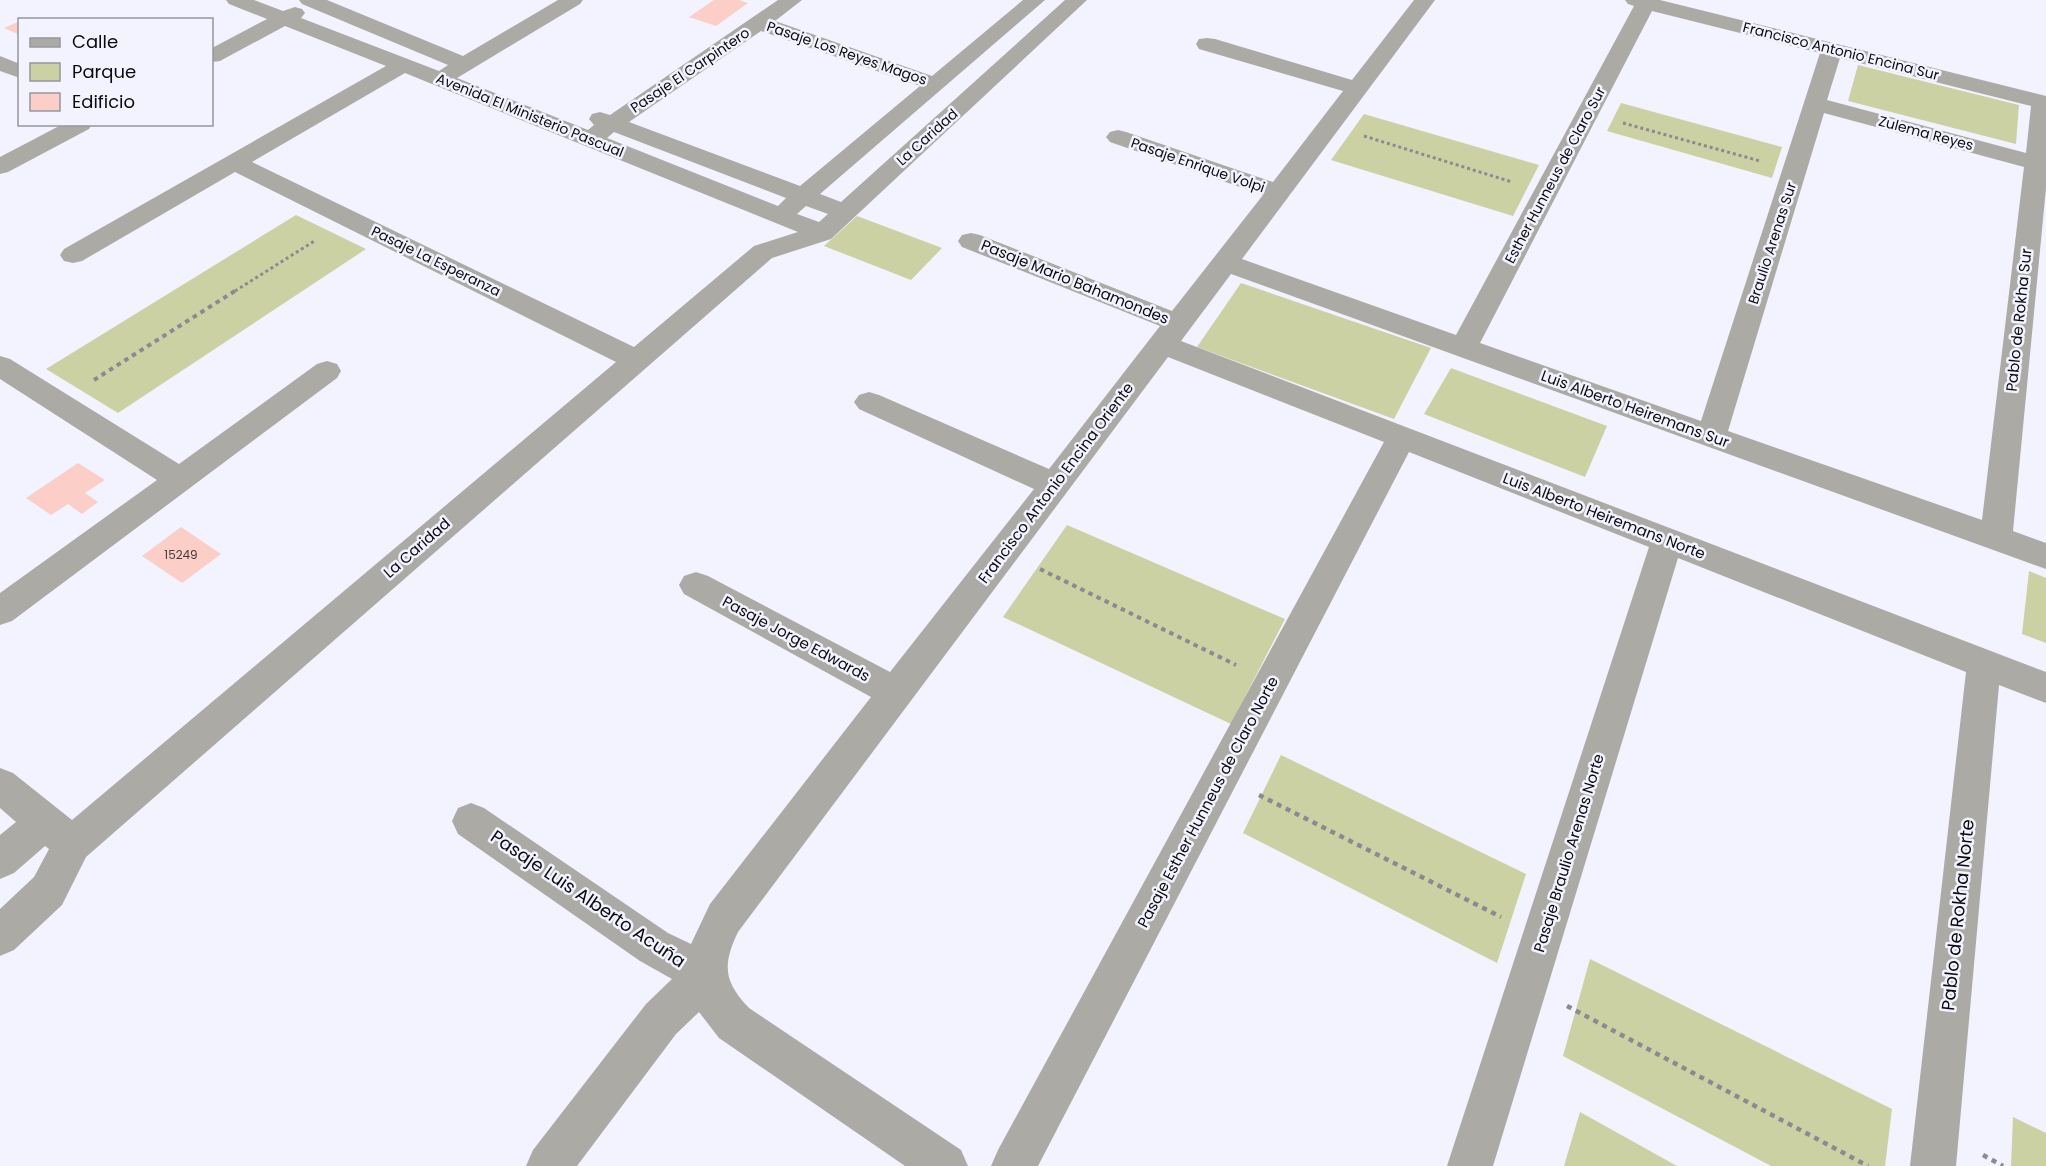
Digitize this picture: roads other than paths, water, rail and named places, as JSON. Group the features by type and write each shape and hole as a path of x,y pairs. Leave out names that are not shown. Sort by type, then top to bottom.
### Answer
{"street":[{"name":"Avenida El Ministerio Pascual","path":"236,0 405,64 822,233"},
{"path":"440,79 475,68 573,0"},
{"name":"Pasaje El Carpintero","path":"589,139 792,0"},
{"name":"La Caridad","path":"763,252 779,216 1035,0"},
{"name":"La Caridad","path":"0,860 58,833 636,360 763,252 822,233 1076,0"},
{"name":"Francisco Antonio Encina Oriente","path":"707,975 708,956 713,936 724,918 1425,0"},
{"name":"Avenida El Ministerio Pascual","path":"315,1 475,68"},
{"path":"213,55 315,1"},
{"name":"Francisco Antonio Encina Sur","path":"1640,1 2044,103"},
{"name":"Esther Hunneus de Claro Sur","path":"1463,348 1587,113 1640,1"},
{"name":"Pasaje Los Reyes Magos","path":"759,22 935,84"},
{"path":"1207,44 1357,88"},
{"name":"Braulio Arenas Sur","path":"1711,436 1832,50"},
{"path":"0,63 18,71"},
{"path":"73,255 405,64"},
{"name":"Pablo de Rokha Sur","path":"1996,538 2044,103"},
{"name":"Zulema Reyes","path":"1815,104 2036,163"},
{"path":"904,110 941,124"},
{"name":"Avenida El Ministerio Pascual","path":"580,111 845,212"},
{"path":"0,166 77,126"},
{"name":"Pasaje Enrique Volpi","path":"1118,137 1278,192"},
{"name":"Pasaje La Esperanza","path":"235,163 636,360"},
{"name":"Pasaje Mario Bahamondes","path":"971,241 1170,334"},
{"name":"Luis Alberto Heiremans Sur","path":"1224,262 2046,556"},
{"name":"Luis Alberto Heiremans Norte","path":"1170,334 1402,437 2046,688"},
{"path":"0,366 179,479"},
{"path":"0,611 327,370"},
{"path":"869,402 1055,484"},
{"name":"Pasaje Esther Hunneus de Claro Norte","path":"1014,1166 1402,437"},
{"name":"Pasaje Braulio Arenas Norte","path":"1470,1166 1667,540"},
{"name":"Pasaje Jorge Edwards","path":"696,585 896,693"},
{"name":"Pablo de Rokha Norte","path":"1933,1166 1984,664"},
{"path":"0,785 58,833 48,891 0,936"},
{"name":"Pasaje Luis Alberto Acuña","path":"471,821 654,947 707,975"},
{"path":"549,1166 661,1019 707,975 712,994 720,1010 734,1023 945,1166"}]}
